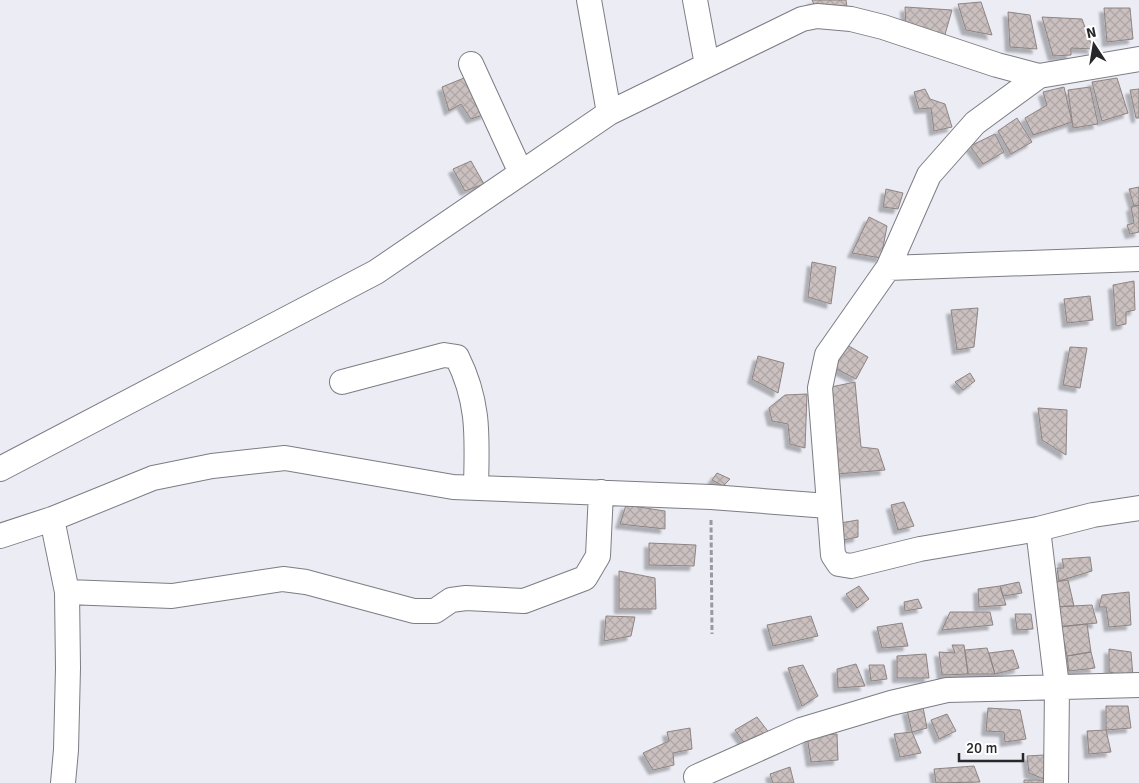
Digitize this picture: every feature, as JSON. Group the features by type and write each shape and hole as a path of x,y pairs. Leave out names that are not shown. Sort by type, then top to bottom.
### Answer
{"street":[{"path":"589,0 609,112"},
{"path":"695,0 707,64"},
{"path":"0,468 376,272 609,112 707,64 800,10 817,16 851,19 883,27 997,65 1039,76 1139,59"},
{"path":"471,64 521,173"},
{"path":"1039,76 975,123 929,175 888,268 827,355 820,388 832,555 839,564 851,566 920,549 1038,529 1093,515 1139,508"},
{"path":"888,268 1139,259"},
{"path":"342,382 444,355 457,357 474,403 477,422 476,488"},
{"path":"0,536 52,519 153,478 212,466 285,458 453,486 711,497 828,506"},
{"path":"68,592 172,596 283,579 306,582 414,611 435,611 451,600 466,598 524,601 585,578 598,556 601,492"},
{"path":"52,519 68,592 66,750 63,783"},
{"path":"1038,529 1057,687 1056,783"},
{"path":"696,777 800,730 891,703 947,690 1139,684"}],"path":[{"path":"711,497 712,634"}],"building":[{"path":"812,0 846,0 847,7 816,9"},
{"path":"981,2 992,35 966,30 958,4"},
{"path":"905,7 952,10 944,38 906,27"},
{"path":"1104,8 1130,8 1133,39 1107,42"},
{"path":"1008,12 1030,15 1037,49 1010,47"},
{"path":"1042,17 1082,19 1093,49 1071,48 1071,55 1053,56"},
{"path":"464,78 486,114 471,119 461,104 449,111 442,87"},
{"path":"1117,78 1128,113 1102,121 1092,82"},
{"path":"1064,87 1072,122 1033,135 1025,118 1047,105 1043,92"},
{"path":"1090,87 1098,124 1073,128 1068,90"},
{"path":"925,89 930,99 945,104 952,127 934,131 931,108 919,109 914,92"},
{"path":"1139,89 1139,118 1136,118 1130,90"},
{"path":"1017,118 1032,142 1011,154 998,131"},
{"path":"995,134 1004,152 983,164 970,146"},
{"path":"471,161 484,184 465,191 453,169"},
{"path":"1139,187 1139,205 1134,206 1129,189"},
{"path":"886,189 903,193 898,209 883,207"},
{"path":"1139,205 1139,232 1130,234 1127,225 1134,223 1131,207"},
{"path":"869,217 887,226 881,258 852,253"},
{"path":"812,262 836,267 831,304 808,297"},
{"path":"1134,281 1135,310 1126,312 1126,324 1116,326 1113,285"},
{"path":"1090,296 1093,320 1067,323 1064,299"},
{"path":"978,308 974,347 957,350 951,310"},
{"path":"847,345 868,357 856,379 833,367"},
{"path":"1070,347 1087,348 1080,388 1063,385"},
{"path":"758,356 784,363 778,393 752,379"},
{"path":"970,373 975,381 963,390 955,382"},
{"path":"855,382 861,447 878,449 885,470 837,474 831,387"},
{"path":"807,394 805,448 790,444 788,424 772,421 769,408 785,395"},
{"path":"1038,408 1067,410 1066,455 1042,440"},
{"path":"717,473 730,479 723,486 712,480"},
{"path":"904,502 914,526 898,530 891,505"},
{"path":"626,505 665,511 665,529 620,524"},
{"path":"858,520 858,537 843,540 840,523"},
{"path":"649,543 696,545 694,566 649,565"},
{"path":"1090,557 1092,571 1059,581 1057,568 1064,568 1062,559"},
{"path":"619,571 655,578 656,609 619,609"},
{"path":"1068,580 1074,606 1052,607 1054,582"},
{"path":"1019,582 1022,593 1003,596 1000,586"},
{"path":"859,586 869,599 857,608 846,594"},
{"path":"1000,586 1006,605 979,607 978,589"},
{"path":"1129,592 1131,625 1109,627 1106,607 1099,607 1102,595"},
{"path":"918,599 922,608 905,611 904,602"},
{"path":"1092,605 1097,623 1055,627 1052,607"},
{"path":"950,612 990,612 993,625 942,630"},
{"path":"1015,614 1031,614 1033,629 1017,630"},
{"path":"606,616 635,617 631,636 604,641"},
{"path":"811,616 818,636 773,646 767,625"},
{"path":"902,623 908,646 882,648 877,627"},
{"path":"1087,624 1091,652 1067,656 1061,627"},
{"path":"952,645 964,645 968,674 942,675 939,652 955,653"},
{"path":"987,648 995,674 968,674 965,650"},
{"path":"1109,649 1131,652 1133,677 1109,672"},
{"path":"1013,650 1019,668 995,674 989,653"},
{"path":"1091,652 1095,668 1069,671 1067,656"},
{"path":"926,654 929,678 897,678 897,656"},
{"path":"856,664 865,686 838,688 837,669"},
{"path":"803,665 818,696 802,706 788,668"},
{"path":"869,665 884,665 887,679 871,681"},
{"path":"1106,706 1128,706 1131,728 1106,730"},
{"path":"923,707 927,728 912,732 907,710"},
{"path":"988,708 1020,710 1026,739 1005,742 1004,732 986,731"},
{"path":"947,714 956,731 939,739 931,720"},
{"path":"757,717 770,734 746,745 735,730"},
{"path":"690,728 692,749 673,753 674,765 653,770 643,753 669,741 667,732"},
{"path":"1106,730 1111,752 1089,754 1087,731"},
{"path":"912,732 921,753 900,757 894,734"},
{"path":"837,734 838,760 811,762 807,736"},
{"path":"1044,755 1046,780 1029,773 1027,756"},
{"path":"974,766 980,782 936,783 934,769"},
{"path":"790,767 794,783 773,783 770,774"},
{"path":"1024,780 1046,780 1046,783 1024,783"}]}
